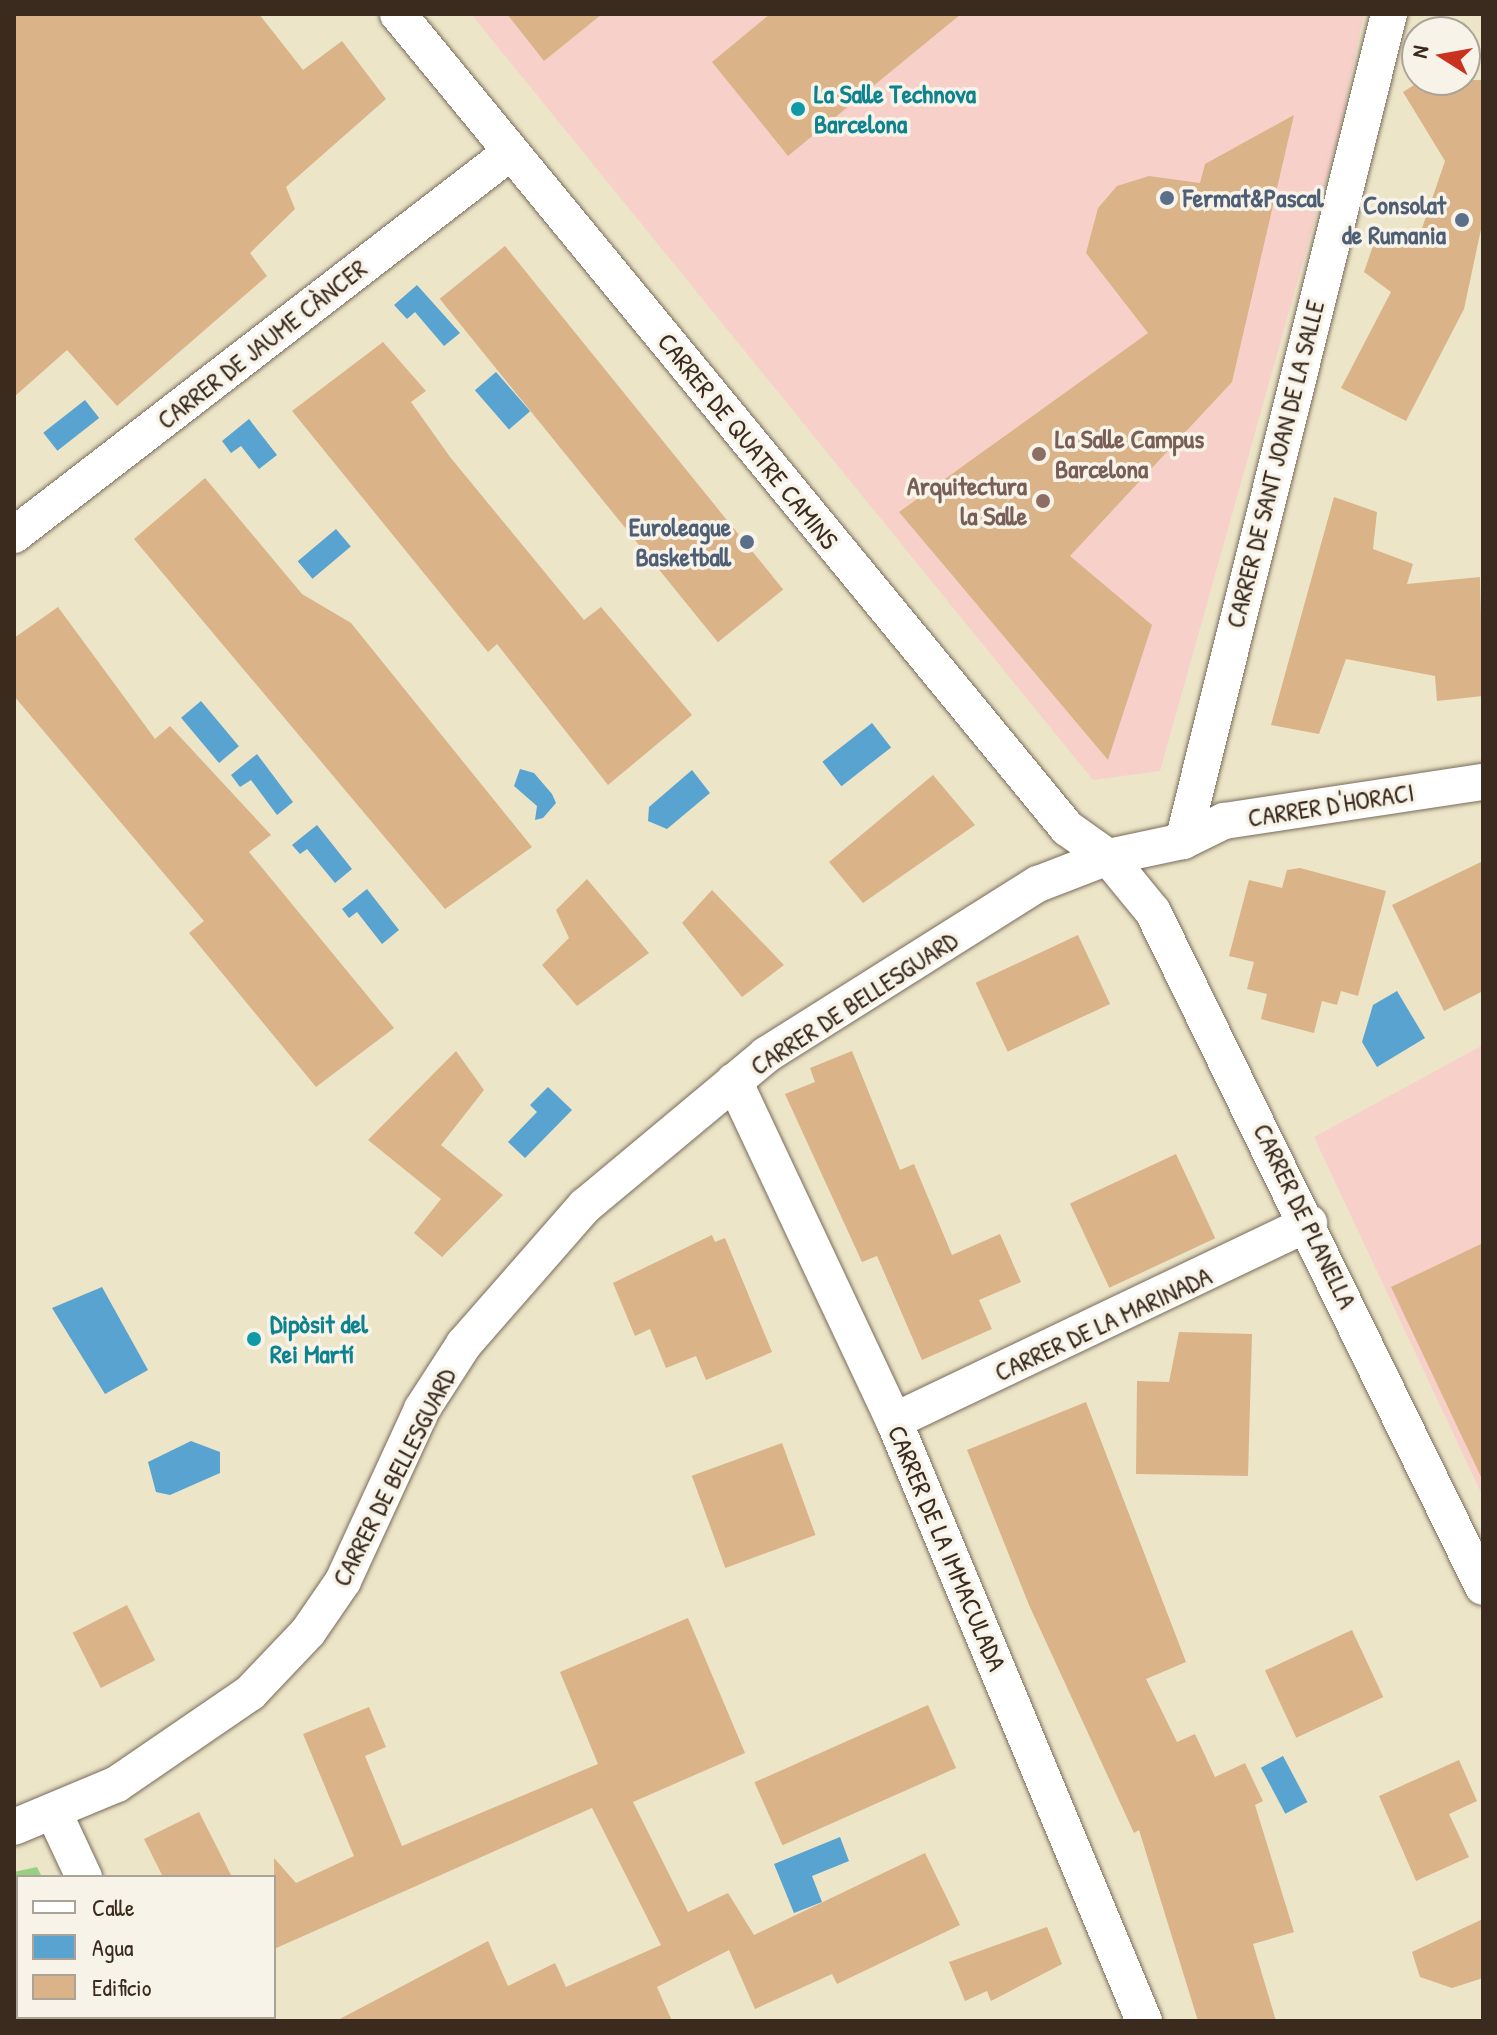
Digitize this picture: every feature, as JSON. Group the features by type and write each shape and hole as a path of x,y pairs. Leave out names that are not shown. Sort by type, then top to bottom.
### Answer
{"street":[{"name":"CARRER DE QUATRE CAMINS","path":"398,14 1067,828 1108,857"},
{"name":"CARRER DE SANT JOAN DE LA SALLE","path":"1183,841 1389,14"},
{"name":"CARRER DE JAUME CÀNCER","path":"14,535 511,152"},
{"name":"CARRER D'HORACI","path":"1183,841 1224,821 1483,782"},
{"path":"1108,857 1183,841"},
{"name":"CARRER DE BELLESGUARD","path":"14,1827 54,1813 182,1742 250,1693 308,1632 343,1581 422,1409 464,1344 585,1206 734,1081 1038,884 1108,857"},
{"name":"CARRER DE PLANELLA","path":"1108,857 1153,912 1309,1223 1483,1587"},
{"name":"CARRER DE LA IMMACULADA","path":"734,1081 894,1421 1135,2020"},
{"name":"CARRER DE LA MARINADA","path":"894,1421 1309,1223"},
{"path":"54,1813 83,1875"}],"shaded area":[{"name":"La Salle Campus Barcelona","path":"471,14 1364,14 1338,137 1160,771 1093,780"},
{"path":"1483,1045 1483,1497 1314,1137"}],"green space":[{"path":"37,1867 41,1875 16,1875 14,1958 14,1872"}],"water":[{"path":"417,285 460,333 444,346 415,312 407,319 394,305"},
{"path":"496,372 530,411 509,430 475,390"},
{"path":"85,400 99,418 57,451 43,433"},
{"path":"249,419 277,455 259,469 241,446 231,453 222,441"},
{"path":"336,529 351,547 312,579 298,561"},
{"path":"201,701 239,746 219,763 181,718"},
{"path":"872,723 891,747 841,786 822,762"},
{"path":"257,754 293,802 277,815 251,780 240,787 231,775"},
{"path":"520,769 534,773 552,794 556,803 543,818 535,820 537,806 514,786"},
{"path":"692,770 710,793 667,829 648,821 649,807"},
{"path":"317,825 352,869 335,883 307,849 300,854 292,845"},
{"path":"367,889 399,930 382,944 357,912 349,918 342,909"},
{"path":"1397,991 1425,1038 1377,1067 1362,1042 1373,1005"},
{"path":"548,1087 572,1110 525,1158 508,1142 537,1112 530,1105"},
{"path":"102,1287 148,1370 105,1394 52,1308"},
{"path":"191,1441 220,1452 220,1473 170,1495 156,1492 148,1462"},
{"path":"1283,1756 1307,1802 1285,1814 1261,1768"},
{"path":"840,1837 849,1861 812,1876 822,1902 794,1913 774,1864"}],"building":[{"path":"14,14 259,14 303,70 342,41 386,99 286,187 295,209 250,253 267,276 117,406 67,350 14,397"},
{"path":"507,14 602,14 544,61"},
{"name":"La Salle Technova Barcelona","path":"770,14 961,14 788,156 712,62"},
{"path":"1483,80 1483,220 1464,309 1406,421 1341,388 1391,292 1364,272 1375,240 1419,237 1445,161 1405,96 1481,96"},
{"path":"1294,115 1232,382 1070,556 1152,625 1108,760 899,512 1148,333 1086,253 1098,208 1117,186 1149,176 1200,183 1205,164"},
{"path":"505,246 783,589 718,642 440,299"},
{"path":"383,342 426,391 411,402 450,457 584,620 601,607 692,715 608,785 497,644 488,652 292,411"},
{"path":"205,478 302,594 351,623 532,847 445,909 134,539"},
{"path":"1334,497 1377,512 1373,549 1413,564 1407,584 1480,577 1483,696 1437,701 1435,676 1346,659 1319,734 1271,725"},
{"path":"58,607 155,739 170,726 271,835 249,852 394,1028 316,1087 189,933 204,921 14,696 14,638"},
{"path":"933,775 975,825 863,903 829,862"},
{"path":"1483,861 1483,991 1444,1011 1392,905"},
{"path":"1300,868 1386,891 1358,996 1341,991 1337,1005 1322,1001 1314,1033 1261,1019 1267,994 1247,989 1254,962 1229,956 1249,880 1282,888 1287,870"},
{"path":"587,879 649,953 577,1006 542,965 569,938 556,910"},
{"path":"712,890 784,965 742,997 682,923"},
{"path":"1078,935 1110,1004 1008,1052 976,983"},
{"path":"456,1051 484,1090 441,1145 503,1195 442,1257 414,1233 441,1199 368,1140"},
{"path":"852,1051 900,1170 914,1164 952,1255 1000,1234 1021,1282 979,1300 992,1329 922,1360 877,1256 862,1262 785,1094 815,1082 810,1068"},
{"path":"1176,1154 1215,1238 1109,1288 1070,1203"},
{"path":"712,1235 715,1242 725,1238 772,1352 706,1380 696,1356 666,1368 650,1329 635,1336 613,1283"},
{"path":"1483,1243 1483,1481 1391,1287"},
{"path":"1179,1332 1252,1334 1248,1476 1136,1474 1137,1381 1169,1382"},
{"path":"1086,1402 1186,1662 1146,1679 1177,1742 1195,1734 1215,1777 1245,1763 1263,1801 1255,1805 1294,1932 1253,1944 1276,2021 1198,2021 1139,1830 1134,1833 1029,1605 967,1450"},
{"path":"782,1443 816,1535 725,1568 692,1476"},
{"path":"127,1605 155,1660 101,1688 73,1633"},
{"path":"688,1618 745,1753 633,1802 688,1912 728,1893 754,1935 925,1853 960,1925 837,1984 832,1974 755,2009 729,1950 657,1987 672,2021 336,2021 488,1941 508,1986 555,1963 566,1987 661,1945 592,1808 276,1948 274,1858 296,1883 354,1856 303,1734 369,1707 386,1747 365,1756 402,1846 598,1764 560,1672"},
{"path":"1352,1630 1383,1697 1296,1738 1265,1671"},
{"path":"928,1705 956,1768 782,1845 754,1782"},
{"path":"1459,1760 1477,1801 1449,1814 1469,1857 1416,1881 1379,1796"},
{"path":"199,1812 231,1875 162,1875 144,1839"},
{"path":"1483,1919 1483,1978 1452,1988 1420,1977 1412,1952"},
{"path":"1047,1927 1062,1964 991,2001 987,1991 965,2001 949,1962"}],"place":[{"name":"La Salle Technova Barcelona","path":"798,109"},
{"name":"Fermat&Pascal","path":"1167,198"},
{"name":"Consolat de Rumania","path":"1462,220"},
{"name":"La Salle Campus Barcelona","path":"1039,454"},
{"name":"Arquitectura la Salle","path":"1043,501"},
{"name":"Euroleague Basketball","path":"747,542"},
{"name":"Dipòsit del Rei Martí","path":"254,1339"}]}
